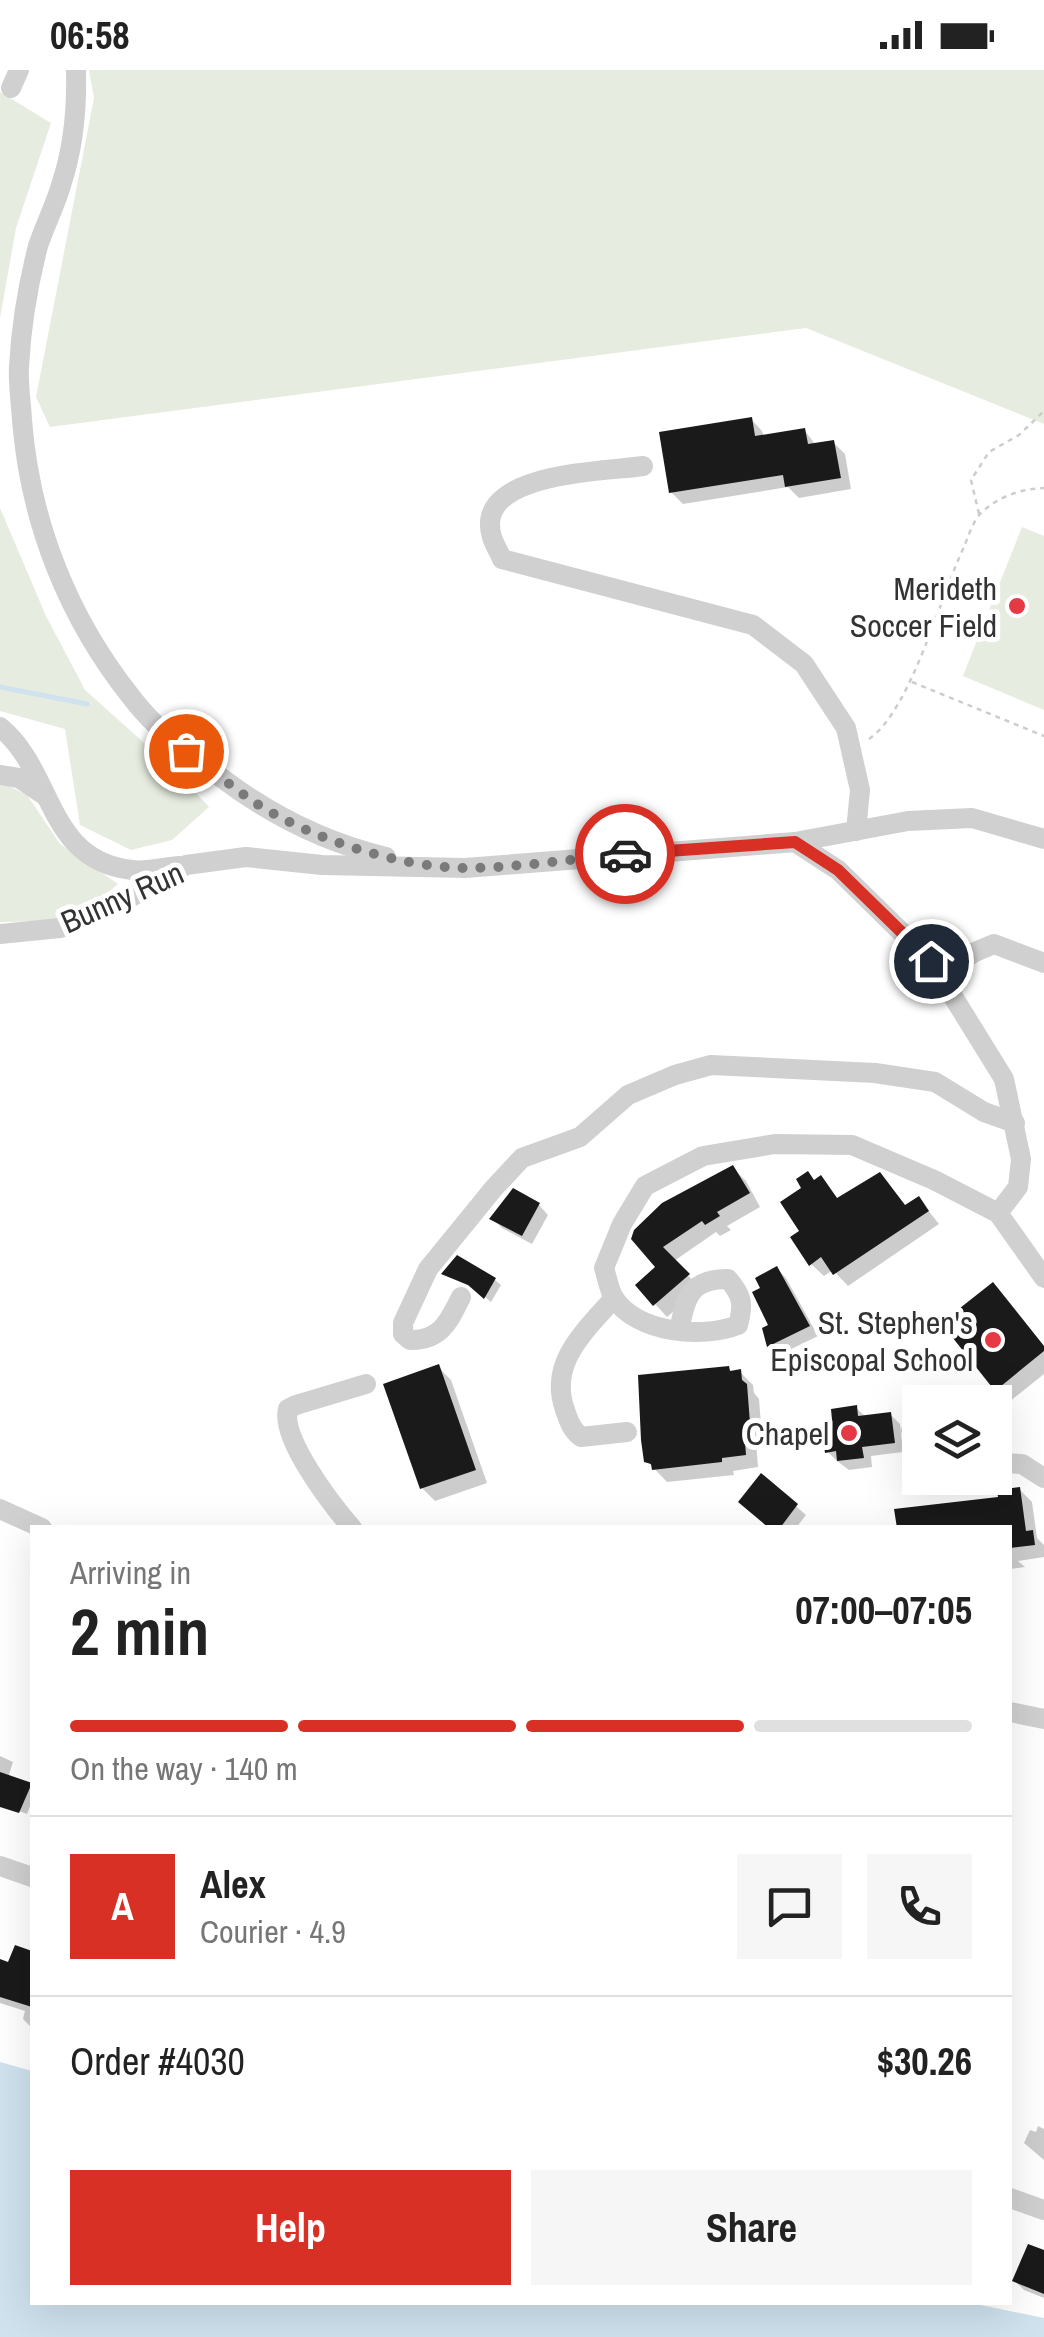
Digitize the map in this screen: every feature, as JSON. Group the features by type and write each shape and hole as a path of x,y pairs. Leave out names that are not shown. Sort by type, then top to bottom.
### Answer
{"street":[{"path":"76,70 78,116 63,182 39,245 27,297 18,369 25,454 37,517 63,586 92,642 134,701 186,751 257,804 366,852 422,865 465,868 795,842 908,821 972,818 1044,840"},
{"path":"643,466 534,480 505,494 494,510 490,534 502,558 753,626 804,664 846,728 860,790 856,830"},
{"path":"0,727 18,742 60,825 86,854 132,870 186,865"},
{"path":"0,775 19,778 44,795"},
{"path":"795,842 838,870 931,961 1004,1079 1022,1159 1018,1188 998,1213"},
{"name":"Bunny Run","path":"0,934 60,928 134,896 186,865 246,857 322,865 422,865"},
{"path":"939,974 994,944 1044,963"},
{"path":"462,1297 438,1334 410,1340 403,1334 403,1323 428,1270 522,1158 580,1137 628,1094 674,1076 711,1065 875,1073 935,1082 984,1112 1014,1123"},
{"path":"679,1330 641,1321 614,1298 604,1268 622,1224 645,1186 703,1156 775,1144 852,1145 934,1180 998,1213 1044,1278"},
{"path":"614,1298 566,1356 560,1397 570,1424 582,1436 628,1432"},
{"path":"350,1525 332,1504 290,1433 286,1418 288,1409 296,1404 366,1384"},
{"path":"1012,1464 1022,1464 1044,1478"},
{"path":"0,1509 35,1525"},
{"path":"1012,1712 1044,1718"},
{"path":"0,1866 30,1876"},
{"path":"1012,2199 1044,2210"}],"path":[{"path":"980,514 971,480 989,452 1019,434 1044,411"},
{"path":"851,752 881,731 910,682 945,586 980,514 1019,490 1044,488"},
{"path":"910,682 1044,736"}],"shaded area":[{"path":"89,70 1044,70 1044,424 806,328 50,427 36,397 94,98"},
{"path":"0,92 51,123 16,228 0,318"},
{"path":"0,508 46,616 85,690 171,767 209,807 172,840 131,850 80,825 65,729 0,711"},
{"name":"Merideth Soccer Field","path":"1022,527 1044,536 1044,710 963,676"},
{"path":"0,785 27,795 60,844 118,884 104,896 53,921 0,922"}],"water":[{"path":"0,2062 30,2070 30,2305 981,2305 1044,2318 1044,2337 0,2337"}],"building":[{"path":"752,417 755,436 805,428 808,444 834,440 841,478 785,487 783,475 669,493 659,432"},
{"path":"733,1165 750,1193 717,1212 720,1216 705,1225 702,1221 663,1247 690,1274 653,1306 635,1285 655,1267 631,1239 634,1230 662,1203"},
{"path":"808,1171 814,1180 821,1175 837,1198 880,1172 905,1205 919,1196 929,1211 833,1275 821,1257 809,1266 790,1237 799,1231 780,1202 801,1188 796,1179"},
{"path":"513,1188 540,1203 522,1236 489,1219"},
{"path":"457,1255 496,1278 484,1299 468,1285 441,1274"},
{"path":"777,1266 810,1326 767,1347 762,1328 768,1325 752,1292 760,1288 755,1278"},
{"path":"993,1282 1044,1351 1002,1385 990,1385 941,1323"},
{"path":"439,1364 476,1470 420,1489 383,1384"},
{"path":"729,1366 730,1371 741,1369 742,1380 747,1384 750,1423 744,1429 746,1455 722,1458 722,1462 652,1470 651,1464 644,1462 638,1375"},
{"path":"857,1405 858,1416 891,1412 895,1443 862,1447 864,1458 837,1461 836,1451 825,1453 821,1421 832,1420 831,1409"},
{"path":"761,1473 798,1504 782,1525 765,1525 738,1502"},
{"path":"1020,1487 1026,1531 1033,1530 1035,1545 1012,1548 1012,1525 897,1525 894,1509 1012,1495 1012,1488"},
{"path":"0,1772 30,1782 19,1813 0,1807"},
{"path":"15,1945 30,1950 30,2006 0,1997 0,1959 8,1962"},
{"path":"1028,2244 1044,2250 1044,2294 1012,2281"}],"waterway":[{"path":"0,687 87,704"}],"way so far":[{"path":"186,751 257,804 366,852 422,865 465,868 625,854"}],"place":[{"name":"Merideth Soccer Field","path":"1017,606"},
{"name":"St. Stephen's Episcopal School","path":"993,1340"},
{"name":"Chapel","path":"849,1433"}],"route":[{"path":"625,854 795,842 838,870 931,961"}]}
